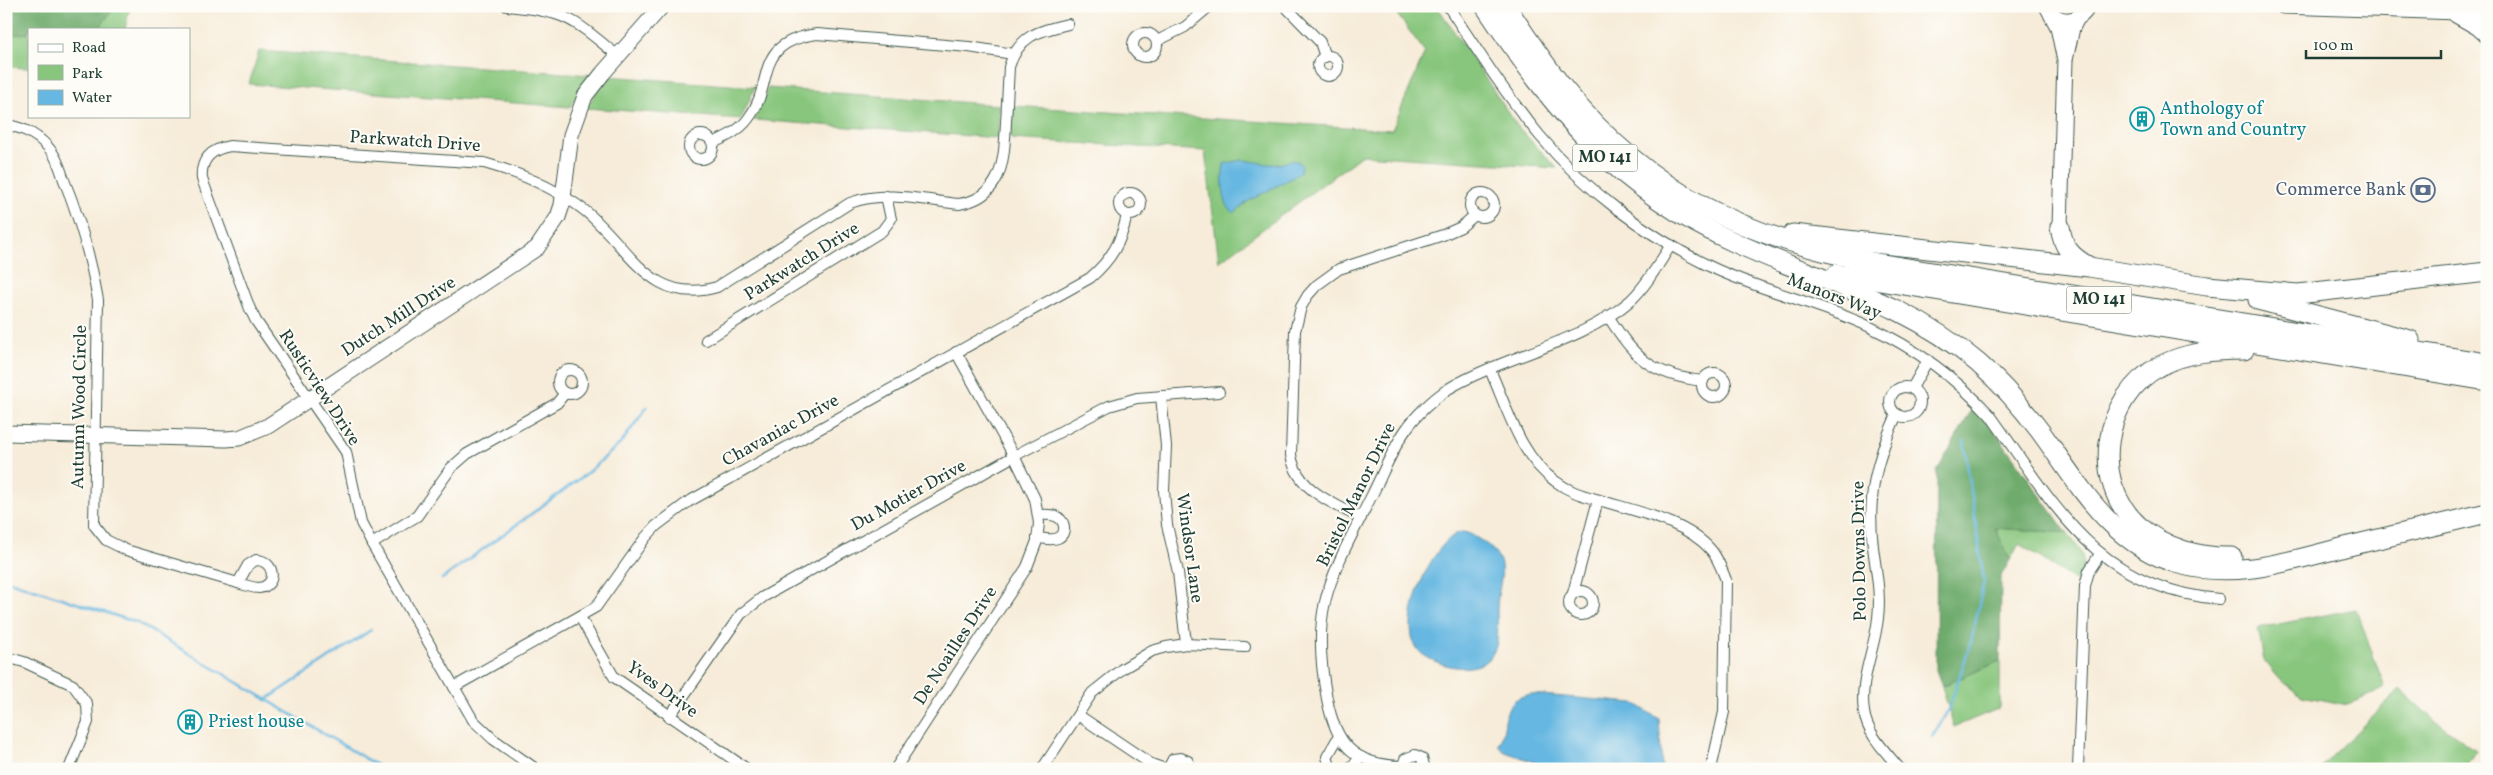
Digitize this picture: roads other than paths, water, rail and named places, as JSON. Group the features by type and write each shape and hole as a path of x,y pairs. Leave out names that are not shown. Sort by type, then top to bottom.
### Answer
{"highway":[{"name":"MO 141","path":"1485,6 1556,107 1601,155 1626,176 1680,214 1740,245 1771,257 1815,270 1882,283 2487,381"},
{"name":"MO 141","path":"1506,6 1565,90 1609,138 1661,180 1717,214 1778,240 1843,257 2487,363"},
{"path":"1717,214 1805,237 2089,267 2207,286 2298,294 2483,269"},
{"path":"2027,260 2044,251 2050,245 2060,227"},
{"path":"2060,227 2062,241 2067,250 2074,258 2089,267"},
{"path":"1771,257 1882,301 1934,330 1960,348 2002,386 2022,408 2094,507 2108,522 2143,549 2162,558 2200,568 2249,569 2487,513"},
{"path":"2207,286 2487,359"},
{"path":"2305,352 2234,350 2194,354 2159,366 2130,390 2119,405 2112,423 2108,440 2108,460 2110,476 2116,495 2139,526 2154,538 2194,554 2229,558 2247,557 2487,503"}],"street":[{"path":"507,6 544,9 569,17 618,56"},
{"name":"Dutch Mill Drive","path":"6,432 226,440 239,438 268,426 307,398 530,253 546,237 558,217 563,196 571,135 585,96 662,6"},
{"path":"1157,41 1185,27 1210,6"},
{"path":"1285,6 1320,42 1325,56"},
{"name":"Manors Way","path":"1448,6 1507,95 1553,151 1620,212 1671,245 1724,273 1868,326 1928,360 1976,399 1990,415 2066,520 2100,554 2135,577 2156,586 2174,592 2218,599"},
{"path":"2047,9 2060,20 2100,6"},
{"path":"2283,6 2487,13"},
{"path":"2047,9 2058,27 2065,60"},
{"path":"2450,12 2468,20 2487,36"},
{"path":"2060,227 2065,60 2072,28 2083,13"},
{"path":"713,142 730,135 748,120 758,100 765,70 777,51 794,40 817,34 969,47 1013,54 1038,31 1068,24"},
{"name":"Parkwatch Drive","path":"207,156 221,147 230,146 484,162 522,174 563,196 590,215 648,275 673,289 696,292 717,287 850,203 862,199 886,196 959,204 970,202 982,196 992,188 1004,156 1008,67 1013,54"},
{"name":"Autumn Wood Circle","path":"6,125 23,129 42,142 52,152 76,208 94,277 98,300 94,434 94,525 99,534 126,550 238,584"},
{"name":"Rusticview Drive","path":"207,156 203,164 202,179 250,309 307,398 346,452 361,522 372,544 473,720 483,731 536,769"},
{"name":"Parkwatch Drive","path":"706,340 882,232 891,219 886,196"},
{"name":"Chavaniac Drive","path":"454,687 596,607 645,538 671,514 1090,278 1109,260 1116,250 1122,237 1127,214"},
{"path":"1361,518 1318,495 1303,483 1293,466 1291,455 1295,331 1301,307 1317,285 1339,269 1443,235 1461,227 1475,215"},
{"name":"Bristol Manor Drive","path":"1425,769 1422,758 1415,755 1405,759 1402,767 1375,764 1354,754 1339,736 1332,721 1323,668 1322,623 1326,601 1334,576 1361,518 1399,440 1412,422 1448,390 1608,316 1640,291 1671,245"},
{"path":"1608,316 1625,344 1642,360 1658,369 1703,381"},
{"name":"De Noailles Drive","path":"895,769 1027,566 1037,538 1039,515 1035,499 1014,456 956,352"},
{"path":"1897,414 1907,416 1917,410 1920,400 1912,388 1928,360"},
{"path":"1490,370 1524,444 1542,470 1572,492 1683,527 1699,538 1712,551 1719,563 1726,580 1727,589 1724,712 1709,769"},
{"name":"Polo Downs Drive","path":"1900,769 1870,731 1864,714 1863,691 1876,633 1879,605 1872,533 1874,477 1881,451 1897,414 1891,405 1892,395 1898,388 1912,388"},
{"name":"Du Motier Drive","path":"669,717 734,624 750,607 1014,456 1109,406 1121,401 1219,392"},
{"path":"372,544 417,516 452,468 467,454 557,403 565,393"},
{"name":"Windsor Lane","path":"1162,396 1166,446 1164,491 1167,525 1178,572 1186,644"},
{"path":"1574,593 1598,500"},
{"path":"1037,538 1056,539 1063,534 1065,529 1062,521 1054,516 1039,515"},
{"path":"2078,769 2085,586 2089,571 2100,554"},
{"name":"Yves Drive","path":"580,617 614,677 669,717 747,769"},
{"path":"1042,769 1092,693 1122,669 1152,651 1186,644 1246,647"},
{"path":"6,657 24,662 73,685 87,704 88,722 69,769"},
{"path":"1078,715 1151,764 1167,769 1173,760 1181,758 1188,761 1191,769"},
{"path":"1331,769 1326,757 1339,736"},
{"path":"1349,769 1361,757"}],"water":[{"path":"1241,160 1278,164 1291,160 1299,162 1302,166 1299,173 1247,202 1234,213 1225,198 1223,184 1224,164"},
{"path":"1461,532 1472,535 1492,549 1498,556 1502,572 1497,612 1498,633 1496,646 1491,656 1484,662 1465,668 1433,661 1425,656 1415,645 1411,628 1413,609 1419,588 1428,568 1438,551 1450,538"},
{"path":"1531,694 1634,703 1659,719 1662,769 1556,769 1505,752 1498,746 1504,730 1506,714 1513,702 1520,697"}],"waterway":[{"path":"69,6 74,6"},
{"path":"442,579 586,474 621,443 647,407"},
{"path":"1932,737 1948,711 1971,642 1984,581 1964,441"},
{"path":"6,580 138,623 383,769"},
{"path":"266,700 371,630"}],"place":[{"name":"Anthology of Town and Country","path":"2142,119"},
{"name":"Commerce Bank","path":"2423,190"},
{"name":"Priest house","path":"190,722"}]}
